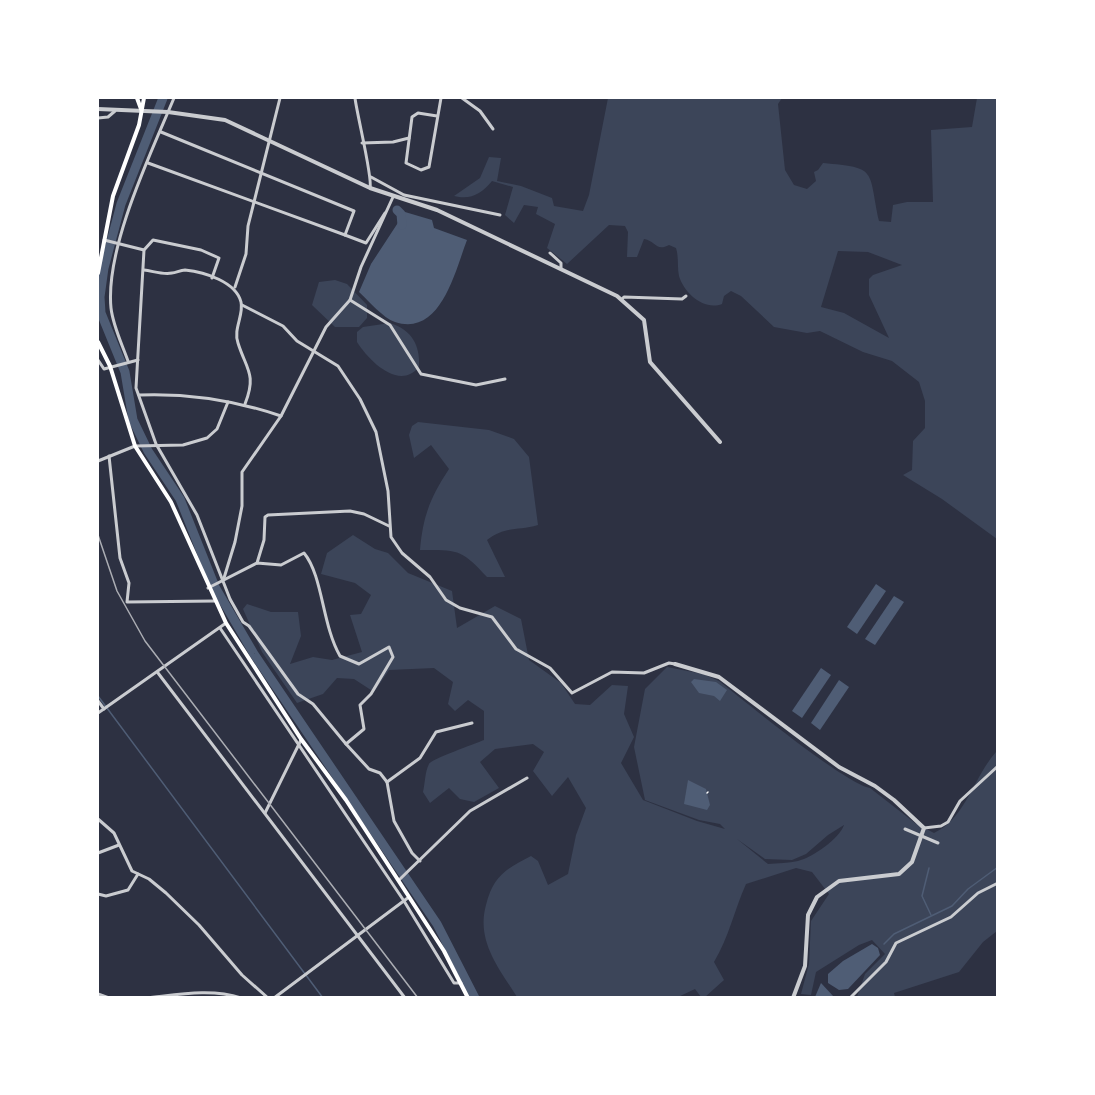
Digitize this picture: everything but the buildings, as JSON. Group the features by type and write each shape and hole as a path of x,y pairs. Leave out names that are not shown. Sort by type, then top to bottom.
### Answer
{"main road":[{"path":"137,98 141,110"},
{"path":"98,273 113,196 139,125 144,98"},
{"path":"98,342 110,366 135,446 171,502 226,623 301,739 400,879 468,998"}],"street":[{"path":"128,361 111,309 112,283 119,244 139,183 174,98"},
{"path":"245,404 251,388 250,372 237,343 236,329 242,305 235,287 246,254 254,201 280,98"},
{"path":"355,98 362,142 371,177 370,188"},
{"path":"437,116 418,113 412,117 406,163 425,170 429,167 441,98"},
{"path":"462,98 480,111 493,129"},
{"path":"98,109 150,110 225,120 370,188 450,216 622,299 644,320 650,362 720,442"},
{"path":"98,118 108,117 116,109"},
{"path":"161,132 354,211 345,235"},
{"path":"362,142 393,142 410,138"},
{"path":"148,163 366,243 388,210"},
{"path":"371,177 404,195 467,206 500,215"},
{"path":"224,580 242,506 242,472 281,416 326,327 350,300 361,267 393,197"},
{"path":"104,240 144,250"},
{"path":"212,278 219,258 201,250 153,240 144,250 136,388 156,444 197,515 230,599 243,622 249,626 298,694 313,704 369,769 380,773 387,782 398,830 420,861"},
{"path":"550,253 561,262 561,269"},
{"path":"144,270 170,274 184,270 224,281 235,287"},
{"path":"622,299 624,297 682,298 686,296"},
{"path":"350,300 390,325 421,374 476,386 505,379"},
{"path":"242,305 284,326 297,341 338,366 371,420 388,491 391,537 398,548 430,577 446,600 460,608 492,617 516,649 550,668 572,693 612,672 651,672 669,663 719,676 839,767 884,793 924,828 941,826 948,822 969,790 998,766"},
{"path":"98,360 104,369 123,362 138,360"},
{"path":"139,395 190,395 245,404 281,416"},
{"path":"98,461 135,446 183,444 207,438 217,429 228,402"},
{"path":"109,456 116,536 120,558 129,583 127,602 215,601"},
{"path":"256,563 265,533 265,517 268,515 345,510 364,514 389,526"},
{"path":"210,587 256,563 281,565 304,553 313,564 322,610 340,656 359,664 389,647 393,657 371,694 360,705 364,729 346,744"},
{"path":"98,713 226,623"},
{"path":"220,627 404,901 454,983 461,983"},
{"path":"158,673 405,998"},
{"path":"98,701 104,709"},
{"path":"387,782 420,758 436,732 472,723"},
{"path":"265,813 301,739"},
{"path":"400,879 409,873 470,811 528,778"},
{"path":"98,819 114,833 129,866 174,900 242,975 267,997"},
{"path":"793,998 805,966 808,915 817,897 839,881 899,874 912,862 924,828"},
{"path":"905,829 938,843"},
{"path":"98,853 119,845"},
{"path":"98,894 106,896 128,890 138,874"},
{"path":"850,998 886,962 896,943 951,917 978,893 998,883"},
{"path":"274,998 409,897"},
{"path":"146,998 198,993 229,994 241,998"},
{"path":"98,994 109,998"}],"shaded area":[{"path":"608,98 782,98 778,104 785,170 794,185 807,189 816,181 814,172 823,163 862,170 871,181 879,221 891,222 893,205 907,202 933,202 931,130 972,127 977,98 997,98 997,539 942,499 903,475 912,470 913,441 925,428 925,401 919,382 892,361 863,352 820,331 807,333 774,327 741,296 731,291 724,296 722,304 715,306 702,303 685,289 678,273 676,248 669,245 659,247 644,239 637,257 627,257 628,232 625,226 609,225 567,264 547,248 555,224 536,214 538,207 524,205 514,223 505,215 513,187 492,181 475,195 454,196 480,178 489,157 501,158 497,181 521,186 552,198 554,206 583,211 589,195","holes":["838,251 868,252 902,265 873,275 869,279 869,295 889,338 844,313 821,307"]},
{"path":"405,212 432,220 434,228 467,240 444,298 435,311 424,320 411,324 390,320 359,292 371,264"},
{"path":"335,280 347,284 367,305 367,318 359,327 335,327 312,305 319,282"},
{"path":"390,323 409,334 416,345 419,367 411,374 394,375 385,371 362,350 357,342 357,332 363,327"},
{"path":"418,422 489,430 514,439 529,457 538,525 506,531 487,540 505,577 487,577 465,556 458,553 443,550 420,550 428,508 449,469 431,445 414,458 409,435 412,426"},
{"path":"353,535 375,549 388,553 408,573 452,591 457,628 495,606 521,619 529,660 561,683 575,704 590,705 612,685 628,686 624,714 634,737 621,763 643,800 697,821 725,829 720,824 699,820 645,800 634,747 645,689 667,667 703,674 719,681 818,758 857,783 870,788 915,823 934,833 954,818 962,808 996,752 997,931 983,942 959,972 894,993 895,997 857,997 865,974 885,954 872,940 859,945 816,972 811,995 801,994 809,964 811,921 829,894 812,872 796,868 746,884 724,943 714,962 724,980 705,997 701,997 695,989 676,998 517,997 491,954 487,942 484,918 489,895 501,875 531,856 538,861 548,885 568,874 576,835 586,808 568,777 552,796 533,771 544,752 533,744 495,749 480,762 499,788 474,802 460,799 449,788 430,803 423,792 429,764 445,755 484,740 484,711 468,700 455,711 448,704 453,682 434,668 389,670 374,692 354,679 337,678 323,694 297,703 262,652 243,609 247,604 271,612 298,612 301,636 290,664 313,657 332,660 362,652 350,615 361,614 371,595 355,583 321,574 327,553","holes":["844,825 818,852 804,859 787,863 768,864 737,839 765,859 792,860 806,854"]},
{"path":"876,584 886,591 857,634 847,627"},
{"path":"894,596 904,602 875,645 865,639"},
{"path":"821,668 831,675 802,718 792,711"},
{"path":"694,679 716,682 727,690 720,701 714,696 699,693 691,682"},
{"path":"839,680 849,687 820,730 811,723"},
{"path":"688,780 706,789 710,805 707,810 684,804"},
{"path":"872,944 878,948 880,955 848,989 839,990 828,983 828,974 843,961"},
{"path":"821,983 834,997 815,997"}],"waterway":[{"path":"163,98 121,204 104,268 100,297 101,313 125,372 133,420 148,451 180,499 215,587 254,654 437,924 475,998"},
{"path":"397,210 401,214 402,225"},
{"path":"98,696 323,998"},
{"path":"884,944 894,934 952,906 968,889 998,867"},
{"path":"929,868 922,896 931,915"}],"railway":[{"path":"98,535 117,591 145,641 418,998"}]}
